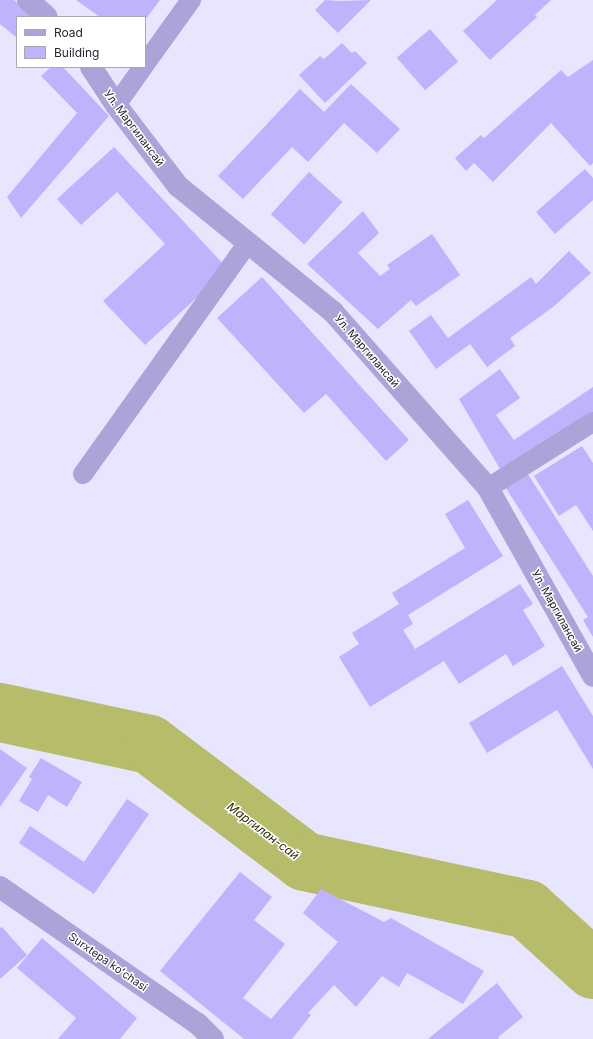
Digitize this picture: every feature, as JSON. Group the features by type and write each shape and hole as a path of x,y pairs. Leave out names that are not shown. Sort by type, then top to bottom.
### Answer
{"street":[{"path":"28,0 47,16"},
{"name":"Ул. Маргилансай","path":"92,68 116,105 178,186 333,312 488,488 593,676"},
{"name":"Surxtepa koʻchasi","path":"0,887 198,1024 213,1039"}],"lane":[{"path":"146,63 191,0"},
{"path":"116,105 142,68"},
{"path":"83,474 248,243"},
{"path":"488,488 593,422"}],"building":[{"path":"0,0 14,0 34,16 16,16 16,37 0,24"},
{"path":"76,0 160,0 146,19 146,16 99,16"},
{"path":"325,0 371,0 338,33 315,10"},
{"path":"497,0 551,0 535,15 537,17 490,60 463,31"},
{"path":"430,29 458,61 425,90 397,58"},
{"path":"342,43 352,53 355,51 367,63 325,103 299,75 320,56 324,59"},
{"path":"593,60 593,163 590,166 551,123 493,182 474,163 466,171 455,158 481,135 484,138 561,70 568,77"},
{"path":"50,68 64,68 109,116 21,218 7,197 77,113 41,76"},
{"path":"351,84 400,129 377,153 344,123 308,162 292,147 243,199 218,176 300,89 324,112"},
{"path":"114,147 228,269 145,345 103,301 165,244 117,192 81,225 57,199"},
{"path":"585,169 593,178 593,200 555,234 536,212"},
{"path":"309,172 342,202 304,244 271,214"},
{"path":"363,211 379,233 358,253 380,276 390,269 387,265 432,234 460,275 416,306 411,300 378,329 307,264"},
{"path":"569,251 591,273 553,307 510,338 515,346 487,367 470,344 436,369 409,331 431,315 448,338 531,277 536,284"},
{"path":"262,277 409,440 386,461 326,394 304,413 217,318"},
{"path":"500,369 520,398 496,415 514,440 593,387 593,417 503,474 459,399"},
{"path":"582,446 593,463 593,531 576,505 559,516 534,476"},
{"path":"524,468 593,576 593,637 583,620 588,617 502,482"},
{"path":"468,500 503,556 408,615 413,624 403,630 415,649 520,584 533,604 523,610 545,646 513,666 506,654 459,684 444,661 370,707 339,657 359,644 352,633 399,604 392,593 465,548 445,514"},
{"path":"562,666 593,716 593,769 557,710 487,753 469,723"},
{"path":"0,749 27,768 0,807"},
{"path":"41,758 82,782 67,807 48,795 38,812 19,801 32,779 29,777"},
{"path":"127,799 149,814 94,894 19,843 30,826 84,862"},
{"path":"240,872 272,897 254,920 285,944 243,998 271,1019 338,942 303,913 321,889 384,922 391,918 484,971 463,1004 407,973 399,987 382,976 356,1007 334,985 308,1013 311,1015 292,1039 244,1039 160,971"},
{"path":"2,927 27,955 0,979 0,928"},
{"path":"42,938 137,1018 120,1039 58,1039 76,1018 17,968"},
{"path":"497,983 523,1017 498,1037 499,1039 428,1039"}],"waterway":[{"name":"Маргилан-сай","path":"0,712 149,744 304,861 527,909 593,969"}]}
